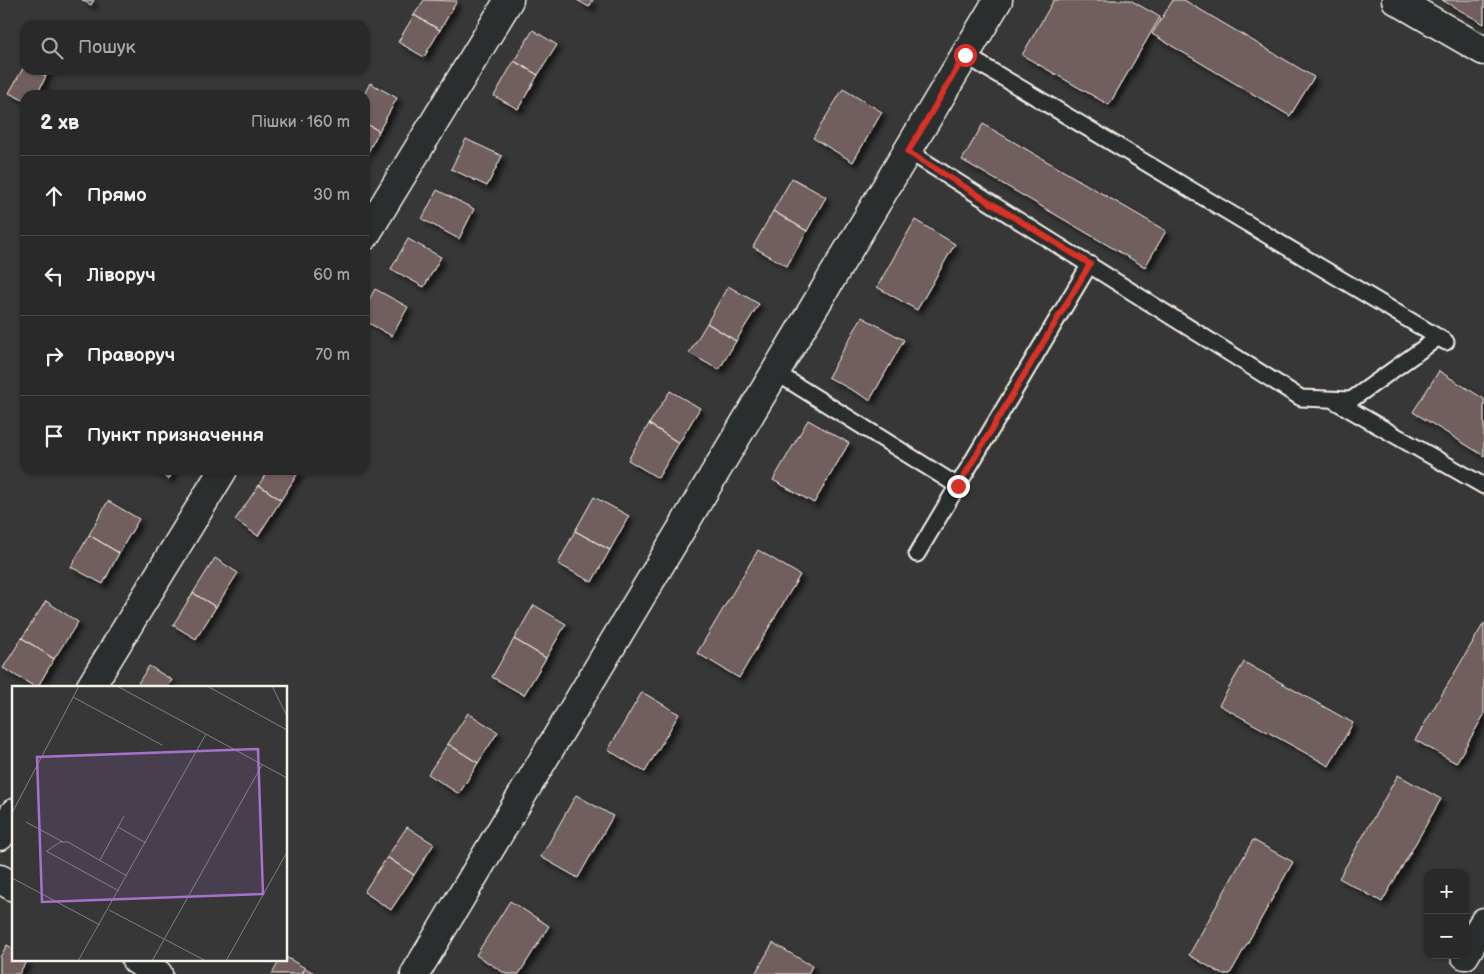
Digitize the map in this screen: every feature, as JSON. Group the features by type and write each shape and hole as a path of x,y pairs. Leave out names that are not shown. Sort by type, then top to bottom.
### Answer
{"street":[{"path":"370,228 509,0"},
{"path":"415,974 998,0"},
{"path":"1396,0 1484,51"},
{"path":"91,686 220,475"},
{"path":"0,836 12,817"},
{"path":"0,879 12,886"},
{"path":"1469,948 1484,922"},
{"path":"1454,974 1463,959"},
{"path":"139,962 158,974"}],"lane":[{"path":"908,152 1090,264 1301,398 1352,400 1443,340 965,55"},
{"path":"917,554 1090,264"},
{"path":"776,372 958,486"},
{"path":"1331,399 1484,486"}],"building":[{"path":"82,0 94,0 91,5"},
{"path":"424,0 457,1 440,30 414,15"},
{"path":"577,0 593,0 589,7"},
{"path":"1054,0 1130,0 1160,17 1109,105 1022,55"},
{"path":"1173,0 1184,0 1314,77 1290,116 1152,34"},
{"path":"1442,0 1484,0 1484,24"},
{"path":"414,15 440,30 424,57 398,42"},
{"path":"533,30 557,45 538,75 514,61"},
{"path":"514,61 538,75 518,109 494,96"},
{"path":"20,74 46,76 39,90 20,90 20,98 9,93"},
{"path":"370,83 397,98 379,131 370,126 370,90 366,90"},
{"path":"843,89 882,112 853,162 813,138"},
{"path":"983,124 1166,231 1145,267 962,160"},
{"path":"370,126 379,131 370,148"},
{"path":"466,139 502,156 487,186 451,169"},
{"path":"792,178 826,197 807,231 773,211"},
{"path":"437,190 474,209 459,239 422,219"},
{"path":"773,211 807,231 787,266 753,247"},
{"path":"915,220 955,244 917,310 877,287"},
{"path":"408,239 441,257 424,287 391,269"},
{"path":"728,286 759,304 736,341 707,323"},
{"path":"375,289 408,307 392,336 370,324 370,298"},
{"path":"862,317 904,340 870,400 828,377"},
{"path":"707,323 736,341 719,370 689,353"},
{"path":"1439,371 1484,399 1484,456 1413,412"},
{"path":"670,391 700,408 679,443 649,424"},
{"path":"808,420 849,443 814,503 773,480"},
{"path":"649,424 679,443 658,478 628,460"},
{"path":"162,475 171,475 169,479"},
{"path":"265,475 297,475 281,500 259,485"},
{"path":"259,485 281,500 258,536 235,520"},
{"path":"594,497 629,516 610,550 575,531"},
{"path":"108,501 139,519 119,553 89,535"},
{"path":"575,531 610,550 592,582 558,564"},
{"path":"89,535 119,553 103,584 71,567"},
{"path":"758,550 800,575 739,678 697,653"},
{"path":"215,558 238,573 216,607 193,593"},
{"path":"193,593 216,607 196,639 173,625"},
{"path":"46,601 78,622 54,659 22,638"},
{"path":"534,605 566,624 546,658 514,639"},
{"path":"1484,623 1484,715 1456,763 1415,740"},
{"path":"22,638 54,659 38,686 34,686 3,668"},
{"path":"514,639 546,658 524,695 492,677"},
{"path":"1244,662 1353,723 1329,766 1219,705"},
{"path":"149,666 172,680 168,686 136,686"},
{"path":"642,692 679,714 645,772 608,750"},
{"path":"468,713 498,732 478,763 448,744"},
{"path":"448,744 478,763 459,794 428,774"},
{"path":"1398,775 1441,799 1382,902 1339,878"},
{"path":"576,795 613,816 578,878 541,857"},
{"path":"407,827 434,844 414,875 387,857"},
{"path":"1253,840 1293,862 1230,974 1222,974 1189,955"},
{"path":"387,857 414,875 391,910 364,892"},
{"path":"510,901 549,926 519,974 506,974 476,955"},
{"path":"773,943 812,966 808,974 755,974"},
{"path":"7,945 12,948 12,962 26,962 19,974 0,974 0,957"},
{"path":"288,958 305,968 302,974 272,974 279,962 288,962"},
{"path":"305,968 316,974 302,974"}],"route":[{"path":"958,486 1090,264 908,152 965,55"}]}
